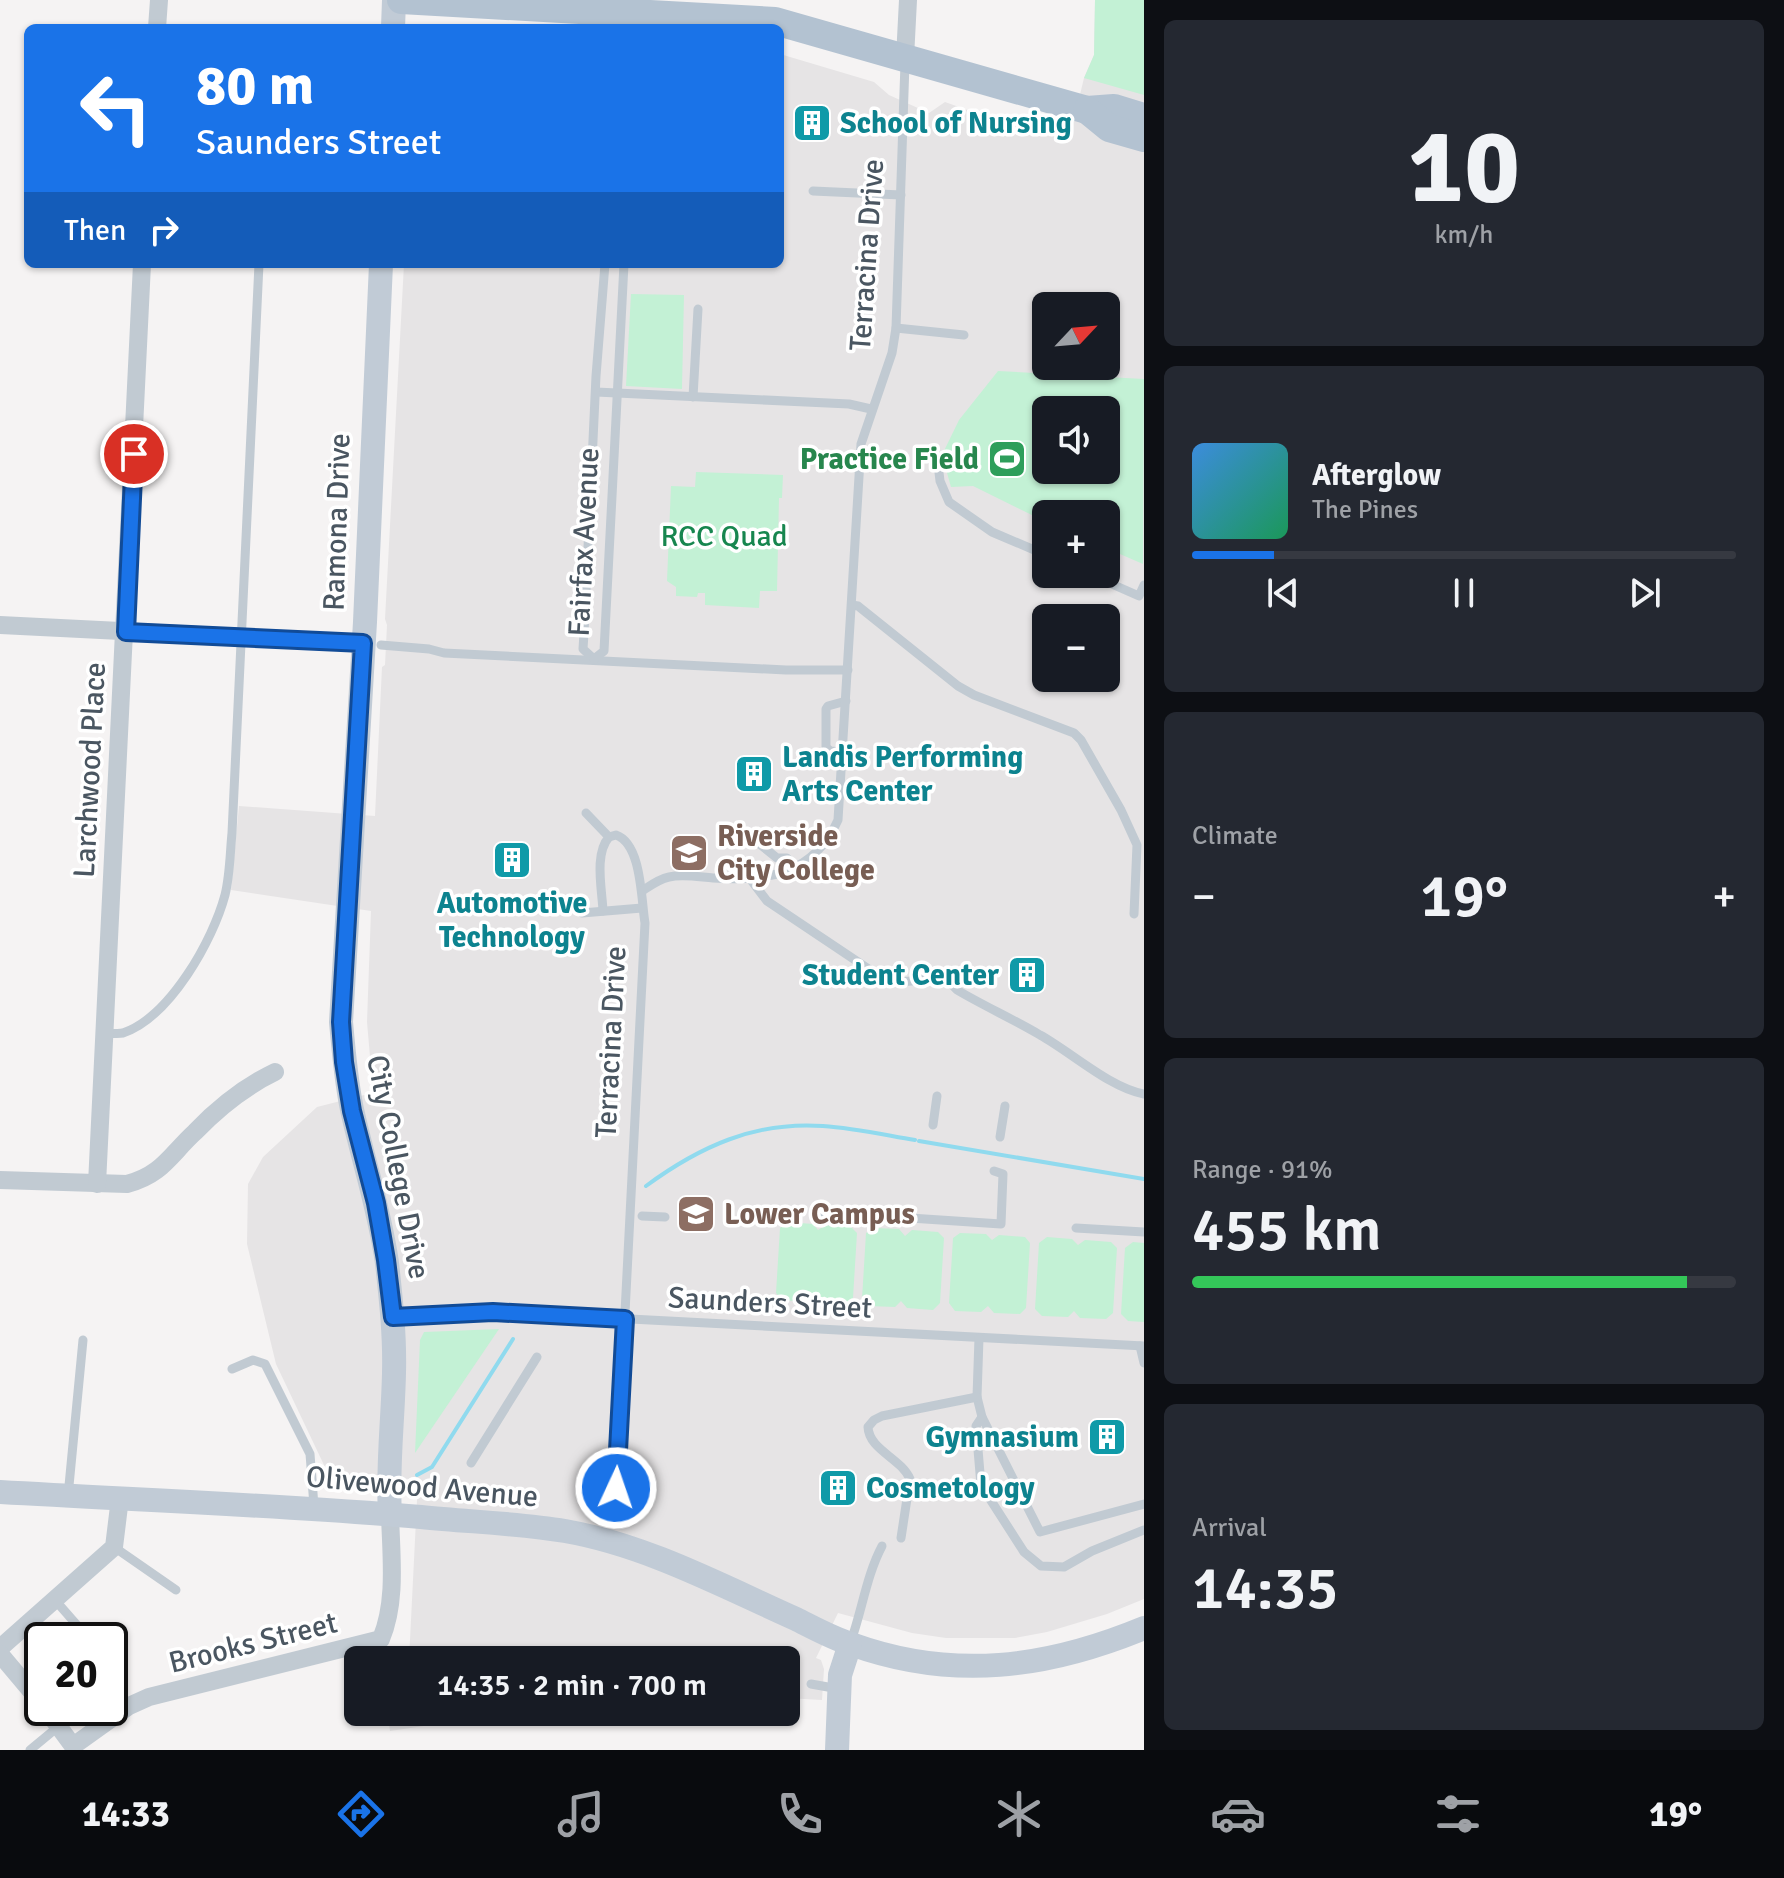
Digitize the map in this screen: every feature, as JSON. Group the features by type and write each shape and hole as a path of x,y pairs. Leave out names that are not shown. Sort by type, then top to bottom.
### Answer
{"main road":[{"path":"401,0 629,20 775,21 1087,110 1114,108 1144,117"},
{"path":"1087,110 1109,128 1144,138"}],"street":[{"path":"157,24 159,0"},
{"path":"393,24 394,0"},
{"name":"Terracina Drive","path":"905,58 908,0"},
{"name":"Larchwood Place","path":"97,1184 142,268"},
{"name":"Ramona Drive","path":"341,1022 372,644 381,268"},
{"path":"0,625 372,644"},
{"name":"City College Drive","path":"341,1022 352,1111 376,1203 393,1317 394,1374 388,1481 390,1514"},
{"path":"0,1180 127,1184 146,1179 164,1165 227,1101 252,1083 275,1072"},
{"name":"Olivewood Avenue","path":"0,1492 390,1514 552,1529 610,1542 700,1575 850,1644 915,1660 978,1668 1023,1664 1071,1654 1144,1628"},
{"path":"0,1651 114,1547 120,1498"},
{"name":"Brooks Street","path":"128,1707 149,1697 381,1639 389,1620 390,1514"},
{"path":"837,1750 840,1675 850,1644"},
{"name":"Brooks Street","path":"0,1651 24,1681"},
{"name":"Brooks Street","path":"59,1726 73,1746 101,1726"}],"lane":[{"name":"Terracina Drive","path":"616,1488 643,972 645,923 642,891 658,881 675,876 751,880 776,875 821,849 838,820 858,467 861,444 892,353 896,328 905,58"},
{"path":"813,191 901,195"},
{"path":"104,1033 122,1033 141,1023 166,1001 186,977 216,923 225,893 232,833 259,268"},
{"name":"Fairfax Avenue","path":"605,268 583,649 594,659 604,651 624,268"},
{"path":"693,397 698,309"},
{"path":"896,328 964,335"},
{"path":"596,392 849,404 871,409"},
{"path":"937,455 940,481 949,502 992,532 1032,549"},
{"path":"593,467 612,469"},
{"path":"589,534 609,531"},
{"path":"1120,588 1139,596 1144,585"},
{"path":"852,605 858,606 958,686 1074,733 1081,740 1137,845 1134,914"},
{"path":"372,644 424,648 444,653 743,668 848,670"},
{"path":"842,752 830,751 826,747 826,709 846,701"},
{"path":"586,813 609,837"},
{"path":"603,911 601,862 603,844 609,837 616,835 627,842 642,891"},
{"path":"740,838 757,842 777,858 787,858 794,867"},
{"path":"776,875 773,865 777,858"},
{"path":"751,880 767,901 888,981 903,983 941,977 948,980 957,990 1041,1035 1135,1093 1144,1094"},
{"path":"582,913 642,908"},
{"path":"933,1125 937,1096"},
{"path":"1000,1137 1005,1106"},
{"path":"819,1212 1001,1224 1003,1174 994,1171"},
{"path":"642,1216 665,1217"},
{"path":"1076,1228 1144,1232"},
{"name":"Saunders Street","path":"393,1317 493,1312 1142,1346"},
{"path":"979,1338 977,1397 982,1417 1040,1532 1144,1504"},
{"path":"68,1496 83,1340"},
{"path":"1142,1346 1144,1363"},
{"path":"471,1463 537,1357"},
{"path":"232,1369 253,1360 265,1364 310,1454 314,1509"},
{"path":"901,1538 910,1479 902,1466 871,1439 868,1430 870,1423 882,1416 977,1397"},
{"path":"982,1417 976,1426 981,1485 1024,1552 1041,1566 1064,1567 1092,1551 1144,1530"},
{"path":"850,1644 874,1561 882,1546"},
{"path":"114,1547 176,1590"},
{"path":"55,1600 74,1622"},
{"path":"811,1684 839,1689"},
{"path":"30,1750 59,1726"}],"shaded area":[{"name":"Riverside City College","path":"1095,0 1144,0 1144,1599 1107,1614 1015,1638 946,1638 912,1633 838,1613 816,1658 821,1660 824,1669 822,1700 800,1699 800,1646 410,1646 418,1480 362,1474 352,1485 333,1484 276,1364 247,1244 248,1184 263,1157 317,1107 376,1092 367,1022 371,911 231,890 239,806 375,816 404,268 784,268 784,55 874,82 889,95 929,113 945,102 1004,123 1070,136 1084,78 1094,55"},
{"path":"389,1726 424,1726 390,1731"}],"green space":[{"path":"1095,0 1144,0 1144,95 1084,78 1094,55"},
{"path":"631,294 684,295 682,389 626,386"},
{"path":"998,371 1032,373 1032,380 1144,379 1143,564 1120,554 1120,500 1032,500 1032,515 973,486 951,487 942,455 959,420"},
{"name":"RCC Quad","path":"696,472 783,475 782,498 779,498 777,591 760,591 759,608 705,605 705,593 698,593 697,597 676,596 676,587 667,581 671,486 695,487"},
{"path":"787,1222 813,1224 818,1230 826,1225 851,1227 857,1233 853,1298 847,1304 821,1303 814,1296 808,1302 782,1300 776,1293 780,1228"},
{"path":"874,1228 899,1229 905,1236 912,1230 938,1232 944,1238 940,1303 933,1310 907,1308 901,1301 895,1307 869,1306 862,1299 866,1233"},
{"path":"960,1233 986,1234 992,1240 999,1235 1025,1237 1030,1243 1026,1308 1020,1314 994,1313 988,1306 981,1312 955,1311 949,1303 953,1238"},
{"path":"1047,1237 1072,1239 1078,1245 1085,1240 1111,1242 1117,1248 1113,1313 1106,1319 1080,1318 1074,1311 1068,1317 1042,1316 1035,1309 1039,1243"},
{"path":"1133,1242 1144,1243 1144,1322 1128,1321 1121,1314 1125,1248"},
{"path":"499,1329 415,1453 420,1340 424,1332"}],"waterway":[{"path":"646,1186 707,1149 774,1128 835,1127 915,1140"},
{"path":"919,1141 1144,1179"},
{"path":"417,1475 432,1467 513,1339"}],"place":[{"name":"School of Nursing","path":"812,123"},
{"name":"Practice Field","path":"1007,459"},
{"name":"Landis Performing Arts Center","path":"754,774"},
{"name":"Riverside City College","path":"689,853"},
{"name":"Automotive Technology","path":"512,860"},
{"name":"Student Center","path":"1027,975"},
{"name":"Lower Campus","path":"696,1214"},
{"name":"Gymnasium","path":"1107,1437"},
{"name":"Cosmetology","path":"838,1488"}],"route":[{"path":"134,454 126,632 363,643 341,1022 352,1111 376,1203 393,1317 493,1312 625,1319 616,1488"}]}
